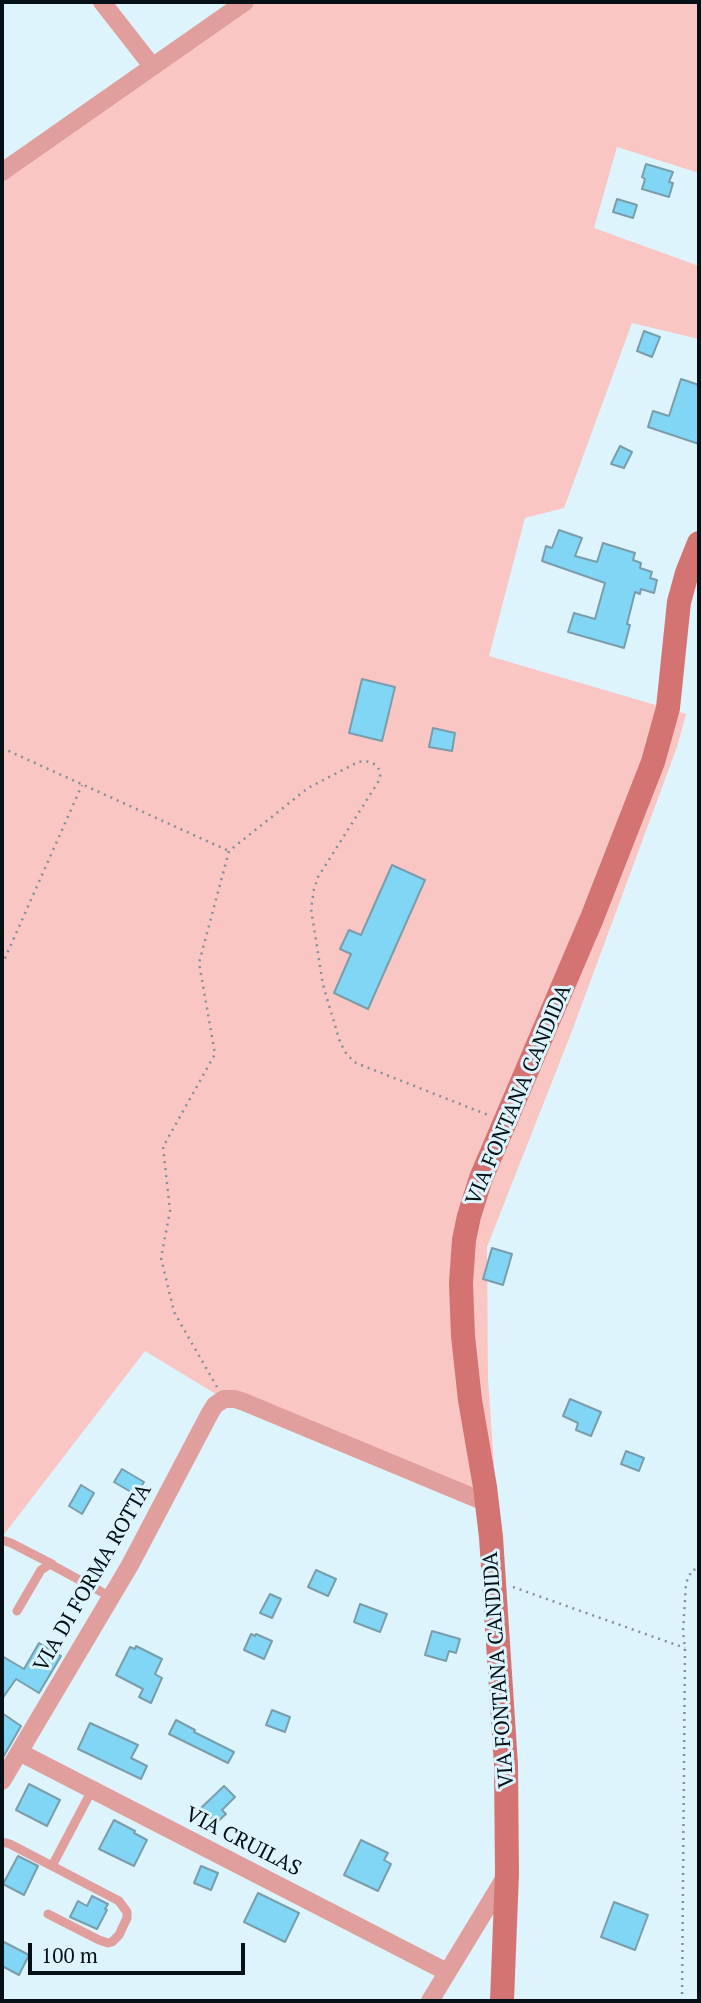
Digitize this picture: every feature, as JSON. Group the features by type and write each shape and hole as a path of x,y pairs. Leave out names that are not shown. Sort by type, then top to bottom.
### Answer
{"main road":[{"name":"VIA FONTANA CANDIDA","path":"502,2001 508,1873 505,1757 487,1503 466,1368 461,1294 465,1232 481,1178 592,918 653,762 668,708 679,602 699,543"}],"street":[{"path":"102,2 152,66"},
{"path":"2,172 245,2"},
{"path":"224,1399 244,1402 487,1503"},
{"name":"VIA DI FORMA ROTTA","path":"2,1781 130,1565 210,1413 215,1405 224,1399"},
{"name":"VIA CRUILAS","path":"19,1752 447,1972"},
{"path":"430,2001 508,1873"}],"lane":[{"path":"2,1540 11,1542 111,1597"},
{"path":"17,1611 41,1570 47,1565 53,1565"},
{"path":"52,1866 92,1790"},
{"path":"2,1842 119,1901 126,1908 127,1918 116,1939 108,1943 48,1914"}],"path":[{"path":"2,748 229,851"},
{"path":"224,1399 174,1312 161,1258 170,1211 163,1147 215,1054 199,963 229,851 316,782 358,762 366,761 378,767 380,773 377,785 318,877 312,897 312,919 321,976 340,1042 347,1055 356,1063 505,1122"},
{"path":"2,965 82,785"},
{"path":"682,2001 683,1632 686,1583 692,1570 699,1569"},
{"path":"494,1584 506,1585 685,1648"}],"shaded area":[{"path":"230,2 699,2 699,173 617,147 594,228 699,266 699,339 632,323 564,508 525,518 489,656 686,714 677,747 572,1031 487,1247 488,1378 497,1509 224,1399 145,1351 2,1537 2,162"}],"building":[{"path":"646,164 673,172 669,182 673,183 669,197 642,189"},
{"path":"617,199 637,205 633,218 613,212"},
{"path":"644,331 660,337 652,357 637,351"},
{"path":"681,379 699,385 699,444 648,427 653,411 669,416"},
{"path":"620,446 632,452 624,468 611,464"},
{"path":"559,530 582,538 575,556 597,562 603,543 635,553 633,560 641,563 640,568 652,572 650,578 657,580 654,593 641,589 640,594 635,592 624,648 568,632 574,613 595,619 605,583 542,561 546,546 552,548"},
{"path":"362,679 395,687 382,741 349,733"},
{"path":"433,728 455,733 452,751 429,747"},
{"path":"392,865 425,880 368,1009 334,993 351,954 340,949 349,930 361,935"},
{"path":"492,1248 512,1254 503,1285 483,1279"},
{"path":"570,1399 601,1412 591,1436 576,1430 578,1423 563,1416"},
{"path":"626,1451 644,1458 639,1471 621,1464"},
{"path":"122,1469 144,1482 136,1495 114,1482"},
{"path":"81,1485 94,1493 82,1514 69,1506"},
{"path":"316,1570 336,1579 328,1596 308,1587"},
{"path":"270,1594 281,1599 272,1618 260,1613"},
{"path":"360,1604 387,1614 380,1632 354,1622"},
{"path":"432,1631 460,1639 456,1653 449,1651 446,1661 425,1655"},
{"path":"251,1634 272,1641 264,1659 244,1650"},
{"path":"39,1643 61,1656 39,1693 16,1679 2,1699 2,1656 24,1669"},
{"path":"136,1646 162,1659 155,1674 162,1678 151,1703 139,1697 143,1689 116,1675 130,1647 135,1649"},
{"path":"272,1710 290,1717 285,1732 266,1725"},
{"path":"2,1713 21,1726 2,1759"},
{"path":"176,1720 234,1752 228,1763 169,1734"},
{"path":"90,1723 138,1745 131,1758 147,1766 141,1779 78,1749"},
{"path":"29,1784 60,1800 47,1826 16,1810"},
{"path":"224,1786 235,1797 222,1810 226,1814 216,1823 201,1808"},
{"path":"114,1820 147,1840 134,1866 99,1849"},
{"path":"361,1840 388,1853 384,1860 391,1864 378,1891 344,1875"},
{"path":"18,1856 38,1866 24,1895 3,1884"},
{"path":"201,1866 218,1873 211,1890 194,1883"},
{"path":"258,1893 299,1913 285,1942 244,1922"},
{"path":"92,1896 108,1904 97,1929 70,1917 78,1901 87,1906"},
{"path":"614,1902 648,1915 635,1950 601,1937"},
{"path":"2,1941 29,1955 19,1975 2,1966"}]}
